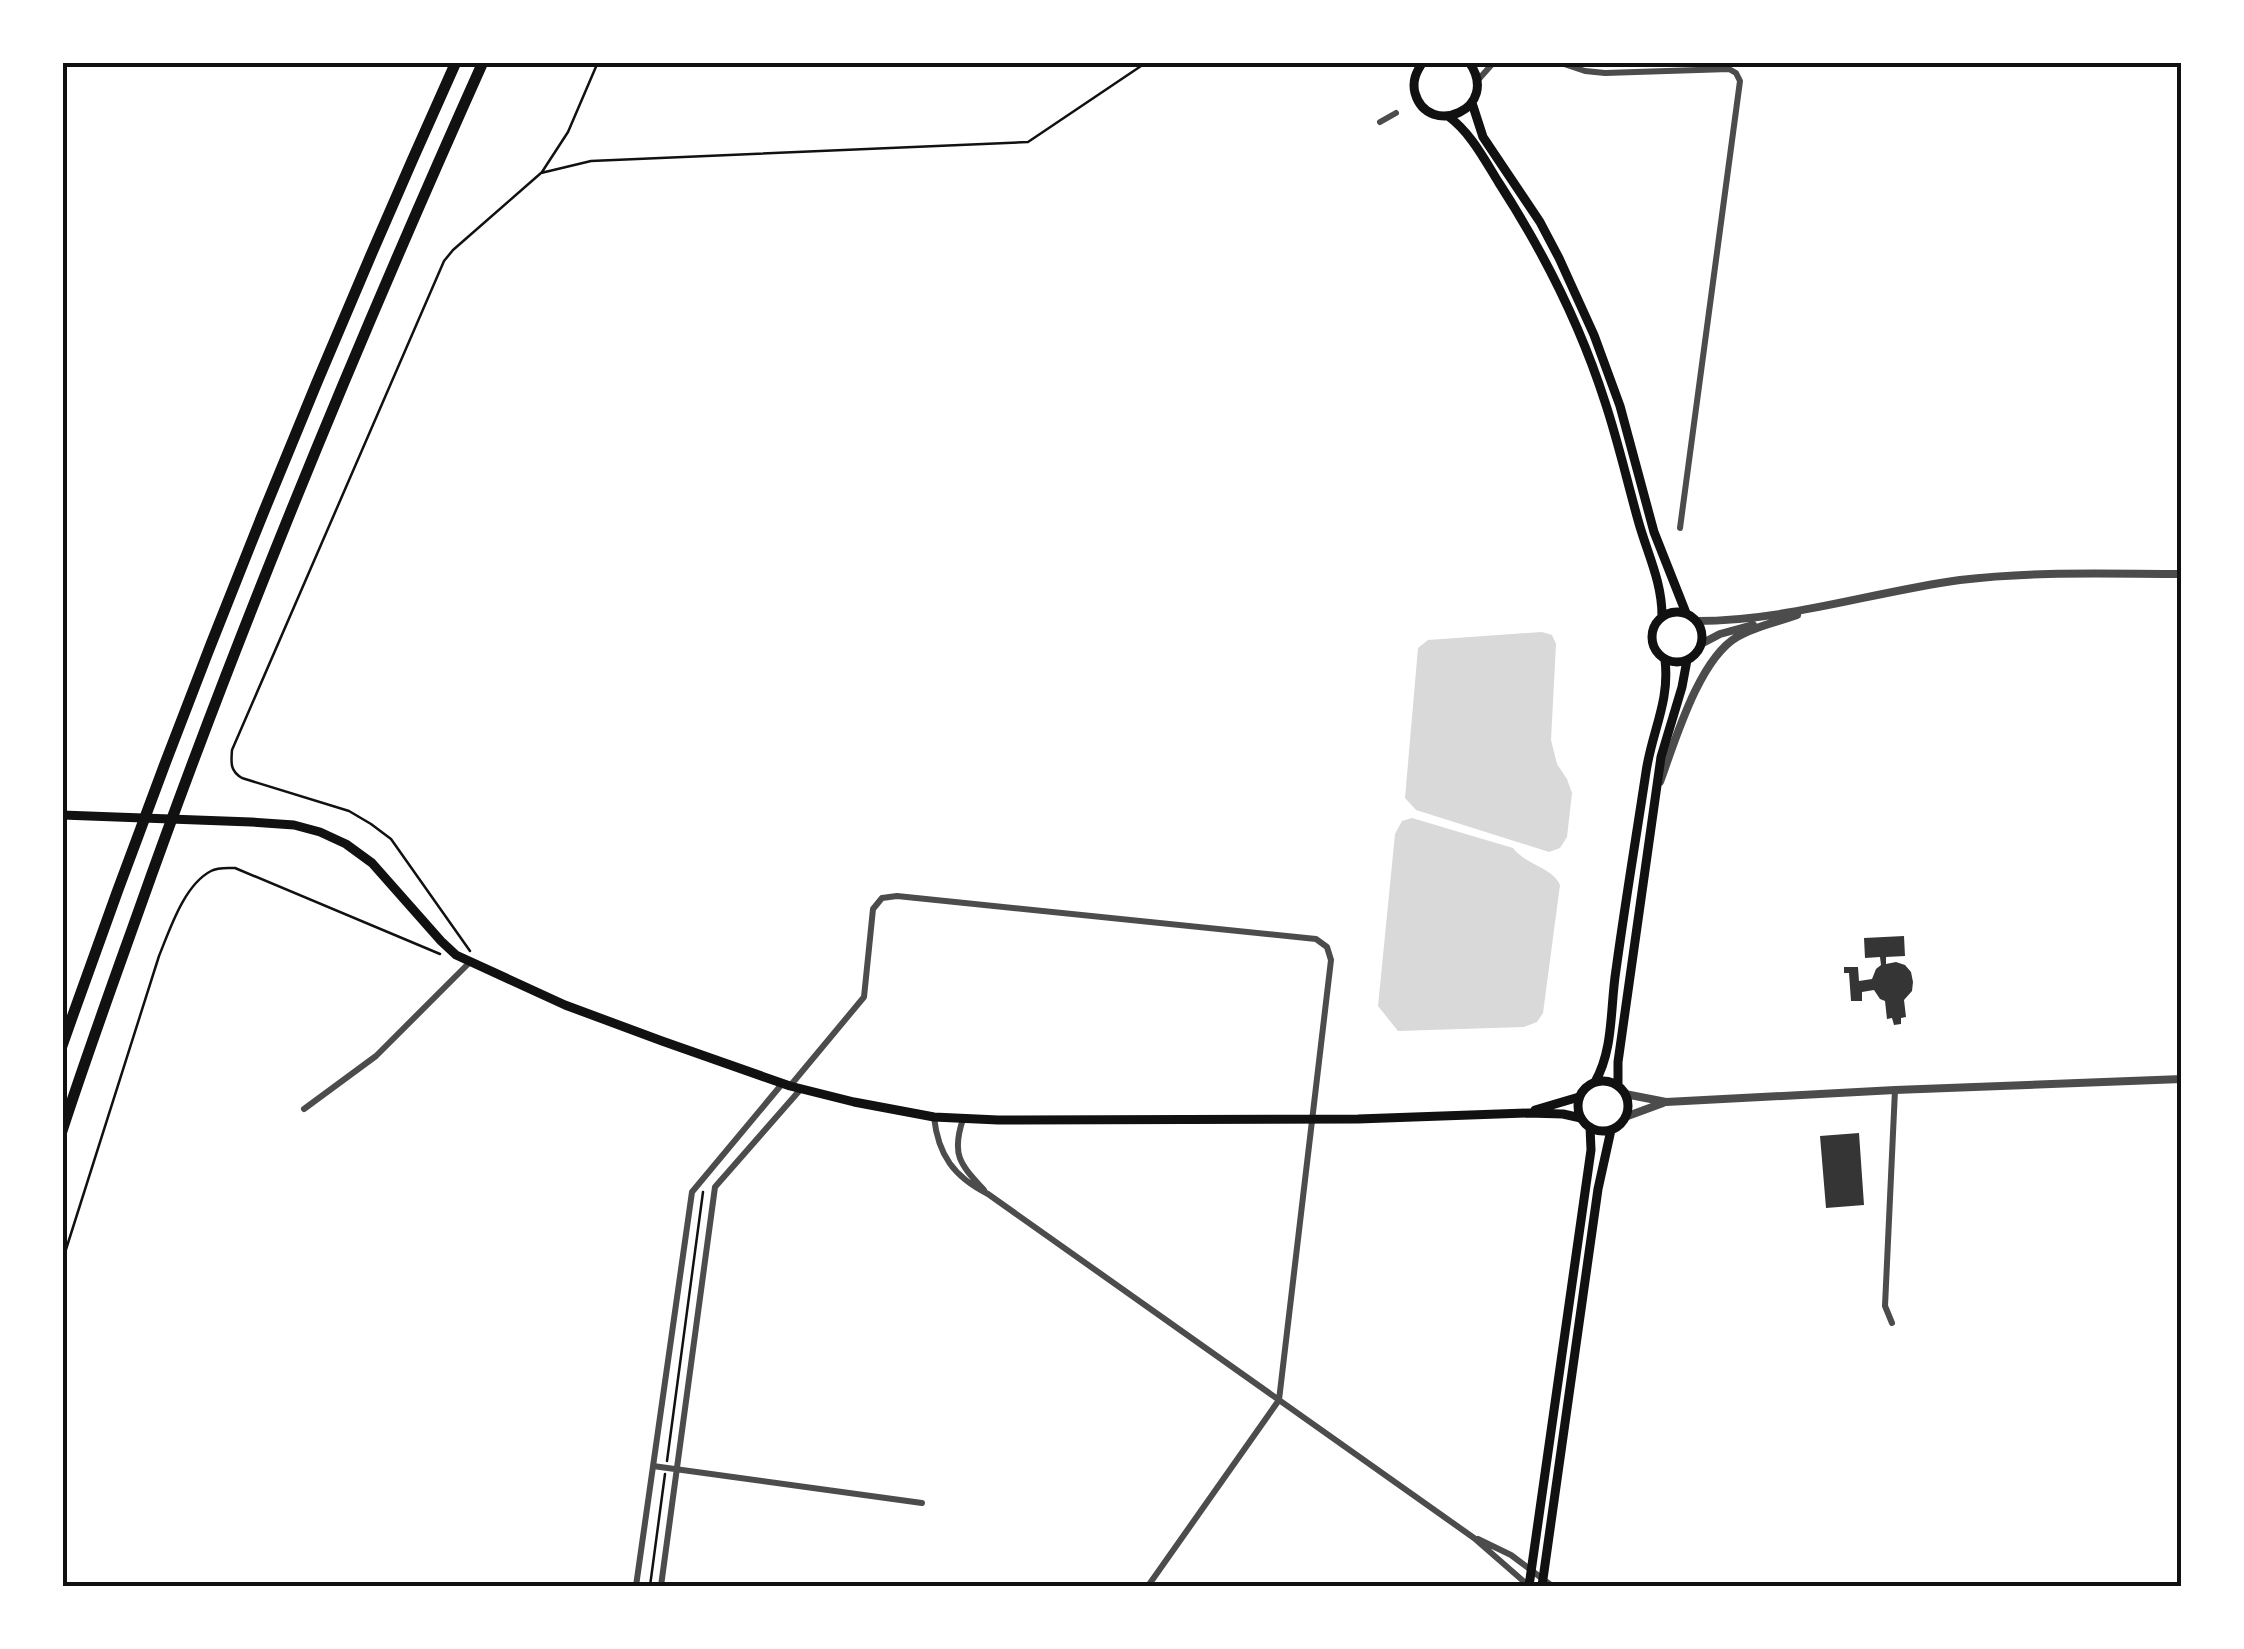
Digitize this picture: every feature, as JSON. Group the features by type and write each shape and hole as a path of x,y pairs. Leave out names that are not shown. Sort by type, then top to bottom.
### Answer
{"highway":[{"path":"62,1046 260,523 363,273 456,62"},
{"path":"62,1131 160,850 260,587 388,277 483,62"}],"main road":[{"path":"1420,64 1414,81 1416,97 1426,110 1448,116 1457,114 1476,96 1478,81 1469,62"},
{"path":"1448,116 1472,142 1528,230 1583,342 1605,401 1642,535 1657,574 1662,616 1654,628 1652,642 1666,660 1687,660 1698,650 1702,632 1686,613 1654,532 1620,406 1587,318 1540,222 1483,137 1472,102"},
{"path":"1662,616 1686,613"},
{"path":"1596,1082 1604,1065 1610,1032 1647,768 1668,684 1666,660"},
{"path":"1546,1584 1592,1227 1611,1130 1626,1117 1628,1110 1618,1062 1661,757 1687,660"},
{"path":"62,815 294,825 320,832 346,844 372,863 441,942 470,962 565,1005 791,1087 904,1112 963,1119 1358,1119 1528,1113 1581,1118"},
{"path":"1611,1130 1590,1128 1578,1112 1580,1097 1596,1082 1603,1081 1622,1090"},
{"path":"1528,1113 1580,1097"},
{"path":"1529,1586 1590,1128"}],"street":[{"path":"1478,81 1494,62"},
{"path":"1558,62 1605,73 1729,69 1740,81 1680,528"},
{"path":"1380,122 1396,114"},
{"path":"1701,644 1720,634 1811,610 1956,581 2048,574 2182,574"},
{"path":"1696,621 1730,621 1811,610"},
{"path":"1658,786 1705,672 1722,648 1736,637 1811,610"},
{"path":"661,1586 715,1187 864,997 873,908 882,898 897,896 1316,939 1326,947 1331,960 1279,1400 1148,1586"},
{"path":"304,1109 376,1056 470,962"},
{"path":"1626,1117 1666,1102 2182,1079"},
{"path":"636,1586 692,1192 791,1087"},
{"path":"1622,1090 1666,1102"},
{"path":"1892,1323 1885,1306 1895,1090"},
{"path":"934,1116 939,1145 950,1164 972,1186 1474,1538 1529,1586"},
{"path":"963,1119 957,1142 962,1166 988,1194"},
{"path":"654,1466 922,1503"},
{"path":"1474,1538 1511,1554 1546,1584"}],"path":[{"path":"470,962 470,952 460,935 390,840 350,811 242,778 231,766 232,750 435,277 453,250 541,173 568,132 598,62"},
{"path":"541,173 591,161 1028,142 1147,62"},
{"path":"62,1262 159,956 176,915 196,882 214,868 235,868 435,954 456,955"}],"shaded area":[{"path":"1542,632 1552,635 1556,644 1551,740 1557,764 1572,793 1567,837 1560,848 1549,852 1416,810 1405,798 1418,648 1428,640"},
{"path":"1412,818 1513,848 1551,874 1560,885 1543,1013 1537,1022 1524,1027 1398,1031 1378,1006 1395,834 1402,821"}],"building":[{"path":"1904,936 1905,956 1886,957 1886,964 1905,965 1913,982 1912,991 1904,1000 1906,1017 1901,1018 1901,1024 1894,1025 1892,1018 1887,1019 1885,1001 1874,990 1862,992 1862,1001 1851,1001 1849,973 1844,973 1844,967 1858,967 1859,981 1872,979 1881,965 1880,957 1865,958 1864,938"},
{"path":"1859,1133 1864,1205 1826,1208 1820,1136"}]}
